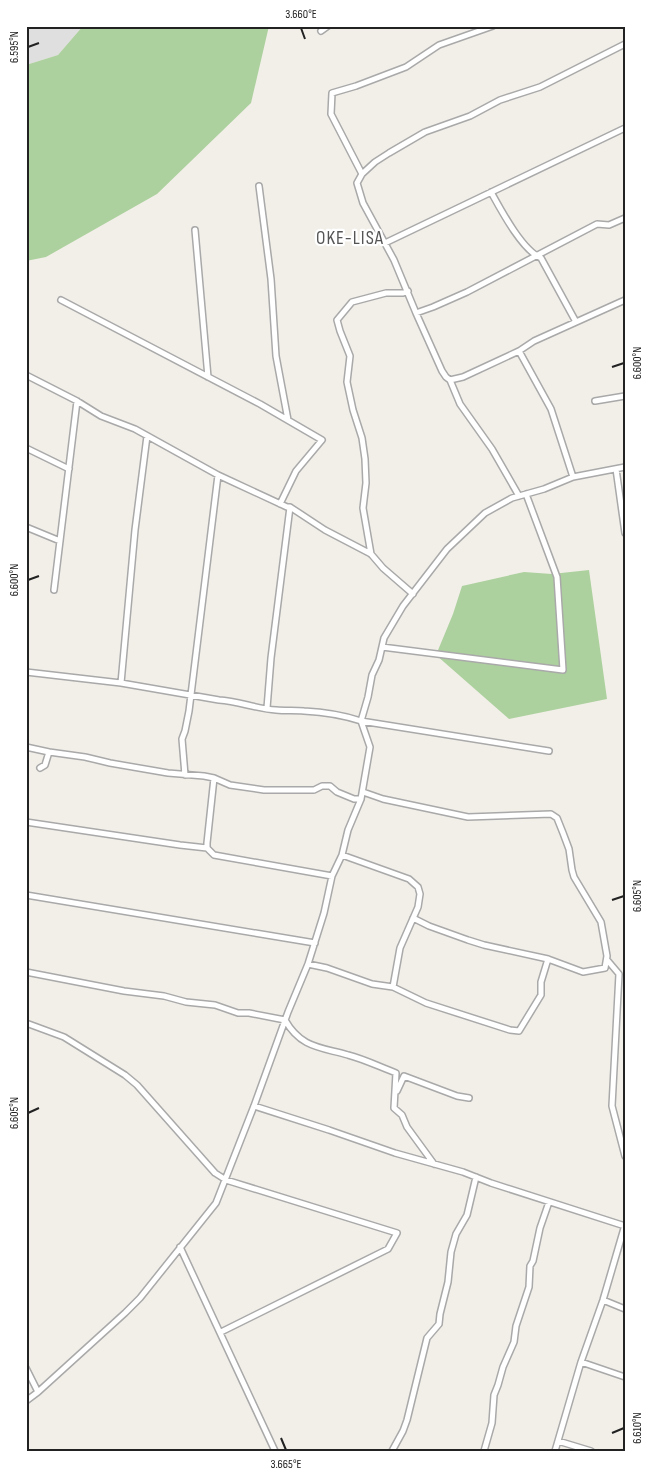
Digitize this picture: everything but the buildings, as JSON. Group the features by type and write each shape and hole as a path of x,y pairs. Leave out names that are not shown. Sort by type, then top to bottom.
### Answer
{"street":[{"path":"321,32 328,26"},
{"path":"362,174 331,114 332,93 406,67 438,45 493,26"},
{"path":"519,496 492,449 460,404 450,380 446,378 394,260 363,203 357,183 362,174 389,153 425,132 470,116 500,100 540,87 625,44"},
{"path":"385,243 625,128"},
{"path":"259,186 271,279 276,356 288,420"},
{"path":"491,192 515,233 536,256 541,258 576,322"},
{"path":"416,313 467,292 597,224 609,225 625,218"},
{"path":"195,230 208,377"},
{"path":"371,554 364,508 366,483 362,438 347,382 350,356 337,320 352,302 386,293 403,293 408,291"},
{"path":"60,300 208,377 322,440 296,471 280,504"},
{"path":"450,380 463,377 519,351 534,341 625,300"},
{"path":"519,351 551,409 574,477"},
{"path":"26,375 77,401 101,416 147,436 218,475 290,507 325,530 371,554 383,568 413,594"},
{"path":"595,401 625,396"},
{"path":"54,590 77,401"},
{"path":"121,683 135,530 147,436"},
{"path":"26,448 69,469"},
{"path":"26,1400 38,1392 140,1298 216,1203 308,964 324,913 332,876 342,855 348,830 361,799 370,747 361,720 372,675 384,638 403,606 448,549 468,528 485,514 512,498 544,490 574,477 625,467"},
{"path":"616,469 625,533"},
{"path":"185,775 182,739 191,695 218,475"},
{"path":"382,647 563,670 557,577 526,494"},
{"path":"267,708 271,658 290,507"},
{"path":"26,527 60,541"},
{"path":"26,672 121,683 219,700 230,700 241,704 275,710 324,712 361,720 549,751"},
{"path":"26,747 110,763 214,778 230,785 264,790 314,790 322,786 330,786 337,792 354,799 361,799"},
{"path":"40,768 44,765 50,752"},
{"path":"208,848 214,778"},
{"path":"363,792 383,799 468,817 514,817 551,814 557,818 569,849 574,877 601,922 608,961 606,968 582,972 548,959 484,945 413,918"},
{"path":"26,822 208,848 214,854 332,876"},
{"path":"342,855 409,879 418,887 420,894 418,907 400,948 393,987"},
{"path":"26,895 314,943"},
{"path":"308,964 327,968 372,984 393,987 426,1003 510,1030 519,1031 541,995 541,982 548,959"},
{"path":"608,961 622,973 612,1106 625,1156"},
{"path":"26,972 124,992 164,996 186,1002 215,1006 238,1013 249,1013 285,1020 298,1037 317,1048 350,1055 396,1072 394,1108"},
{"path":"26,1023 64,1037 125,1075 137,1085 215,1173 226,1180 397,1233 388,1249 221,1332"},
{"path":"394,1108 398,1087 404,1076 457,1096 469,1098"},
{"path":"254,1106 395,1153 463,1172 624,1226 603,1300 581,1362 555,1451"},
{"path":"394,1108 402,1115 407,1127 434,1164"},
{"path":"392,1451 404,1430 427,1338 439,1324 448,1282 451,1252 456,1234 466,1215 476,1177"},
{"path":"484,1451 492,1423 494,1395 514,1342 516,1326 529,1287 530,1266 534,1261 540,1228 549,1202"},
{"path":"180,1247 275,1451"},
{"path":"603,1300 625,1309"},
{"path":"581,1362 625,1378"},
{"path":"26,1368 38,1392"},
{"path":"558,1441 591,1451"}],"shaded area":[{"path":"26,26 83,26 58,55 26,65"}],"green space":[{"path":"83,26 269,26 251,103 157,194 46,257 26,261 26,65 58,55"},
{"path":"589,570 607,699 509,719 436,655 462,586 524,572 552,574"}],"district":[{"name":"OKE-LISA","path":"350,238"}]}
